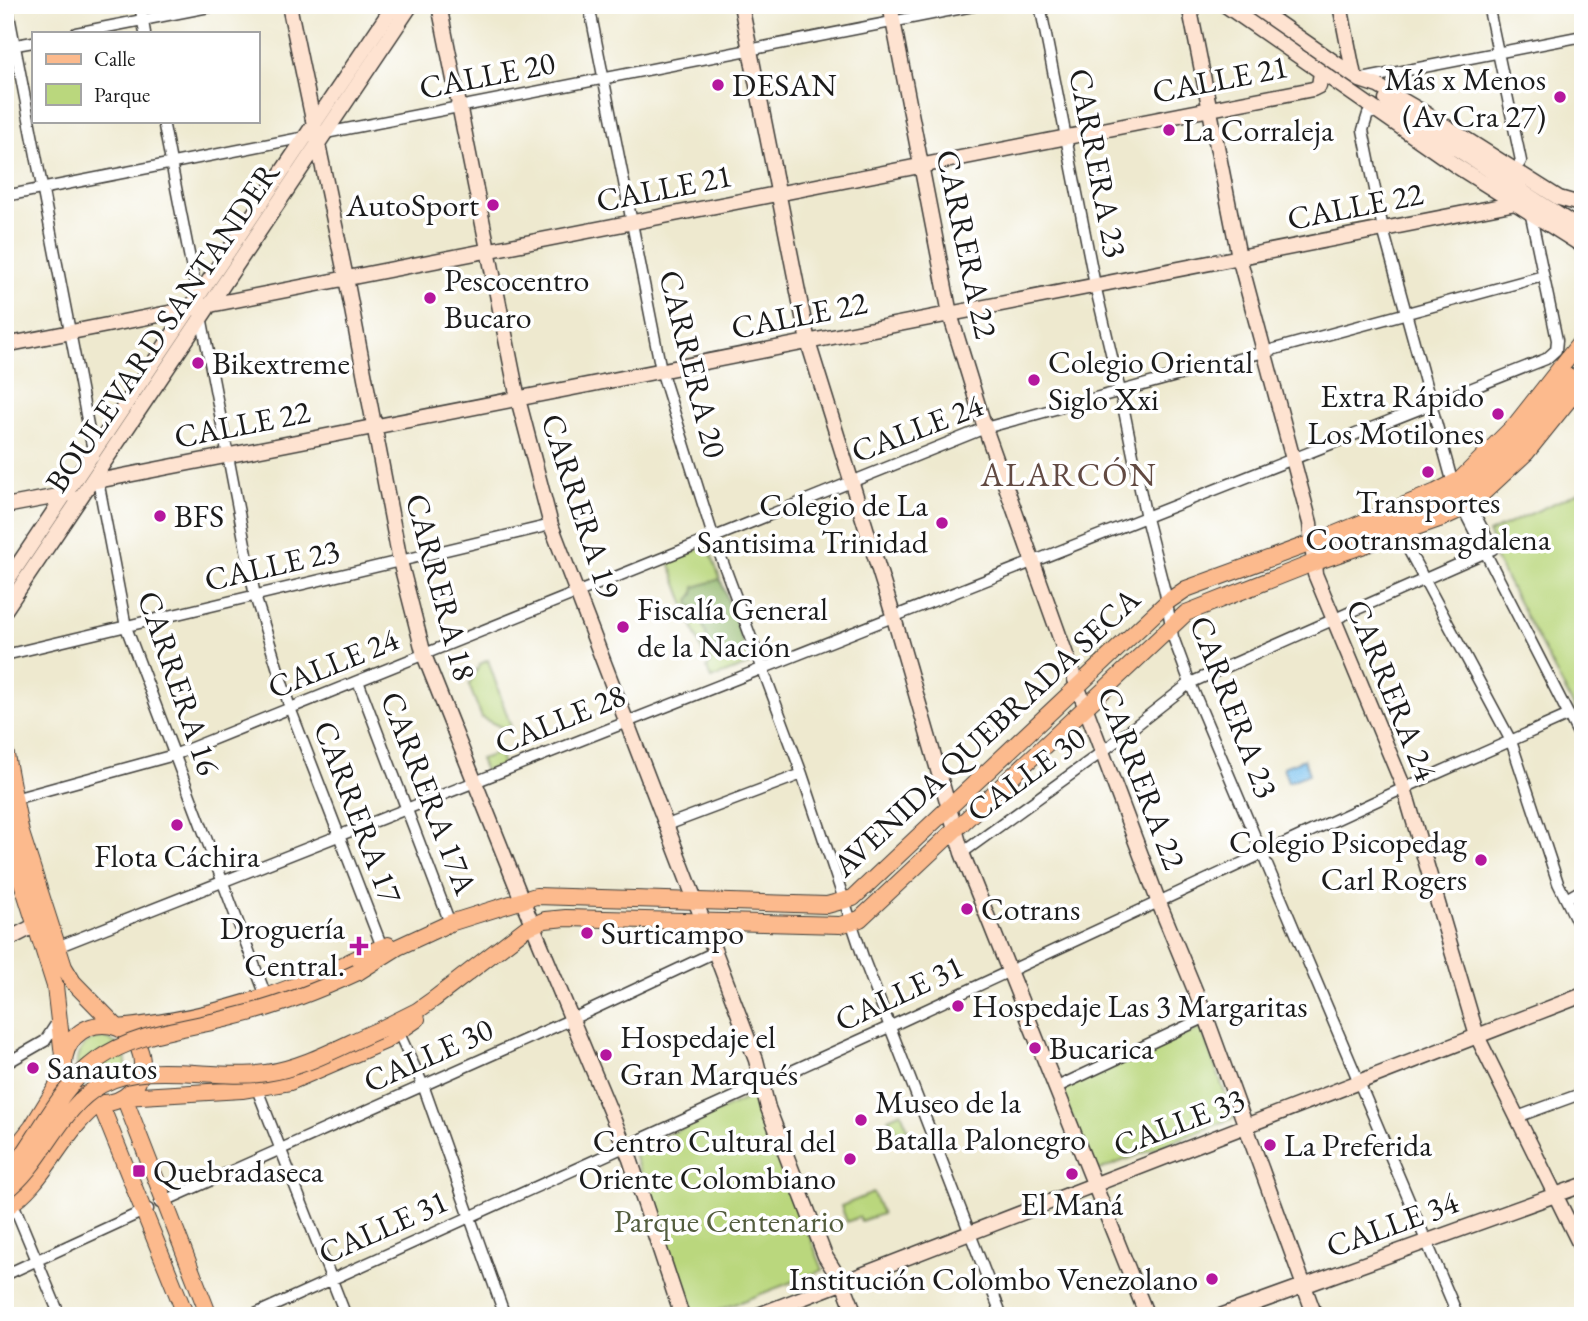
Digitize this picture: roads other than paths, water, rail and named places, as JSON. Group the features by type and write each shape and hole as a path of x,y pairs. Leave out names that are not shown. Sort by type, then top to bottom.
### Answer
{"main road":[{"name":"AVENIDA QUEBRADA SECA","path":"5,1175 16,1165 83,1072 112,1051 148,1037 232,1018 322,989 358,972 398,947 450,923 522,899 546,895 827,905 845,901 862,891 1167,602 1186,589 1320,539 1452,484 1466,475 1516,424 1583,339"},
{"name":"AVENIDA QUEBRADA SECA","path":"391,1028 416,1020 450,986 532,925 545,920 566,918 831,925 852,923 866,915 1171,627 1195,608 1467,507 1525,453 1577,379"},
{"path":"1320,539 1394,523 1457,497 1496,463 1577,379"},
{"path":"5,750 29,859 64,967 73,982 118,1028 135,1041 142,1061 138,1081 124,1097"},
{"path":"5,829 55,986 64,1067 69,1084 78,1094 89,1100 100,1103 124,1097 257,1089 303,1077 391,1028"},
{"path":"5,1161 32,1127 64,1067 66,1049 82,1031 93,1026 118,1028 179,1019 266,996 302,984 382,947 450,923"},
{"path":"8,1201 76,1105 91,1091 111,1080 146,1073 268,1073 391,1028"},
{"path":"124,1097 162,1202 209,1316"},
{"path":"8,1201 39,1177 76,1123 100,1103"},
{"path":"100,1103 146,1210 186,1316"}],"street":[{"name":"CARRERA 16","path":"7,5 10,46 43,188 93,453 93,482 126,627 266,996"},
{"path":"140,5 145,32"},
{"path":"81,32 219,5"},
{"name":"CARRERA 18","path":"289,5 346,278 400,561 424,654 624,1147 682,1316"},
{"name":"BOULEVARD SANTANDER","path":"316,135 394,5"},
{"name":"BOULEVARD SANTANDER","path":"5,610 93,482 200,308 316,135 411,5"},
{"name":"CARRERA 19","path":"439,5 518,399 551,525 756,1060 768,1108 825,1256 841,1282 856,1316"},
{"name":"CARRERA 20","path":"589,5 661,370 713,536 802,774 889,1027 1002,1316"},
{"path":"741,5 808,342 894,618 948,809 1008,972 1147,1316"},
{"name":"CARRERA 22","path":"890,5 950,314 985,428 1085,708 1159,903 1206,1017 1315,1316"},
{"name":"CALLE 20","path":"5,195 978,5"},
{"name":"CARRERA 23","path":"1040,5 1095,285 1171,627 1190,683 1458,1316"},
{"name":"CARRERA 24","path":"1189,5 1239,257 1293,459 1320,539 1313,563 1404,788 1477,1036 1583,1251"},
{"path":"1225,5 1377,112 1583,246"},
{"path":"1252,5 1429,131 1582,230"},
{"path":"1340,5 1357,78"},
{"path":"1488,5 1521,162 1515,171"},
{"path":"1357,78 1583,36"},
{"path":"10,46 32,42"},
{"name":"CALLE 21","path":"5,345 1313,89 1319,86 1321,72"},
{"path":"1357,78 1399,98 1559,198 1583,205"},
{"path":"1377,112 1368,114 1363,130 1383,229 1452,484"},
{"name":"CARRERA 17","path":"163,122 256,596 290,708 382,947"},
{"name":"CALLE 22","path":"5,506 65,495 93,482 1516,203"},
{"path":"1531,211 1544,276"},
{"name":"CALLE 24","path":"14,799 174,755 985,428 1544,276"},
{"name":"CALLE 28","path":"57,947 894,618 1552,355 1556,350 1557,340 1544,276"},
{"name":"BOULEVARD SANTANDER","path":"5,584 93,453 200,308"},
{"path":"1467,507 1583,743"},
{"name":"CALLE 23","path":"5,655 551,525"},
{"path":"1400,534 1510,741 1558,883 1583,934"},
{"name":"CALLE 30","path":"962,853 1102,752 1190,683 1489,551"},
{"name":"CARRERA 17A","path":"358,681 450,923"},
{"name":"CALLE 31","path":"251,1316 1569,715"},
{"path":"667,825 802,774"},
{"path":"1566,899 1583,889"},
{"path":"5,942 34,926"},
{"name":"CALLE 30","path":"162,1202 572,1019 715,951"},
{"name":"CALLE 33","path":"756,1316 1583,995"},
{"path":"1055,1088 1206,1017"},
{"path":"5,1065 45,1041 60,1019"},
{"path":"391,1028 423,1085 505,1316"},
{"path":"257,1089 346,1316"},
{"path":"1517,1117 1583,1093"},
{"name":"CALLE 34","path":"1220,1316 1583,1185"},
{"path":"8,1201 37,1260 60,1316"},
{"path":"5,1275 146,1210"}],"water":[{"path":"1304,759 1309,774 1288,782 1283,767"}],"tunnel":[{"path":"1571,377 1583,364"}],"place":[{"name":"DESAN","path":"718,85"},
{"name":"Más x Menos (Av Cra 27)","path":"1560,97"},
{"name":"La Corraleja","path":"1169,130"},
{"name":"AutoSport","path":"493,205"},
{"name":"Pescocentro Bucaro","path":"430,298"},
{"name":"Bikextreme","path":"198,363"},
{"name":"Colegio Oriental Siglo Xxi","path":"1034,380"},
{"name":"Extra Rápido Los Motilones","path":"1498,414"},
{"name":"Transportes Cootransmagdalena","path":"1428,472"},
{"name":"BFS","path":"160,516"},
{"name":"Colegio de La Santisima Trinidad","path":"942,523"},
{"name":"Fiscalía General de la Nación","path":"623,627"},
{"name":"Flota Cáchira","path":"177,825"},
{"name":"Colegio Psicopedag Carl Rogers","path":"1481,860"},
{"name":"Cotrans","path":"967,909"},
{"name":"Surticampo","path":"587,933"},
{"name":"Droguería Central.","path":"359,946"},
{"name":"Hospedaje Las 3 Margaritas","path":"958,1006"},
{"name":"Bucarica","path":"1035,1048"},
{"name":"Hospedaje el Gran Marqués","path":"606,1055"},
{"name":"Sanautos","path":"33,1068"},
{"name":"Museo de la Batalla Palonegro","path":"861,1120"},
{"name":"La Preferida","path":"1270,1145"},
{"name":"Centro Cultural del Oriente Colombiano","path":"850,1159"},
{"name":"Quebradaseca","path":"139,1171"},
{"name":"El Maná","path":"1072,1174"},
{"name":"Institución Colombo Venezolano","path":"1212,1279"}],"district":[{"name":"ALARCÓN","path":"1069,474"}],"park label":[{"name":"Parque Centenario","path":"729,1221"}]}
